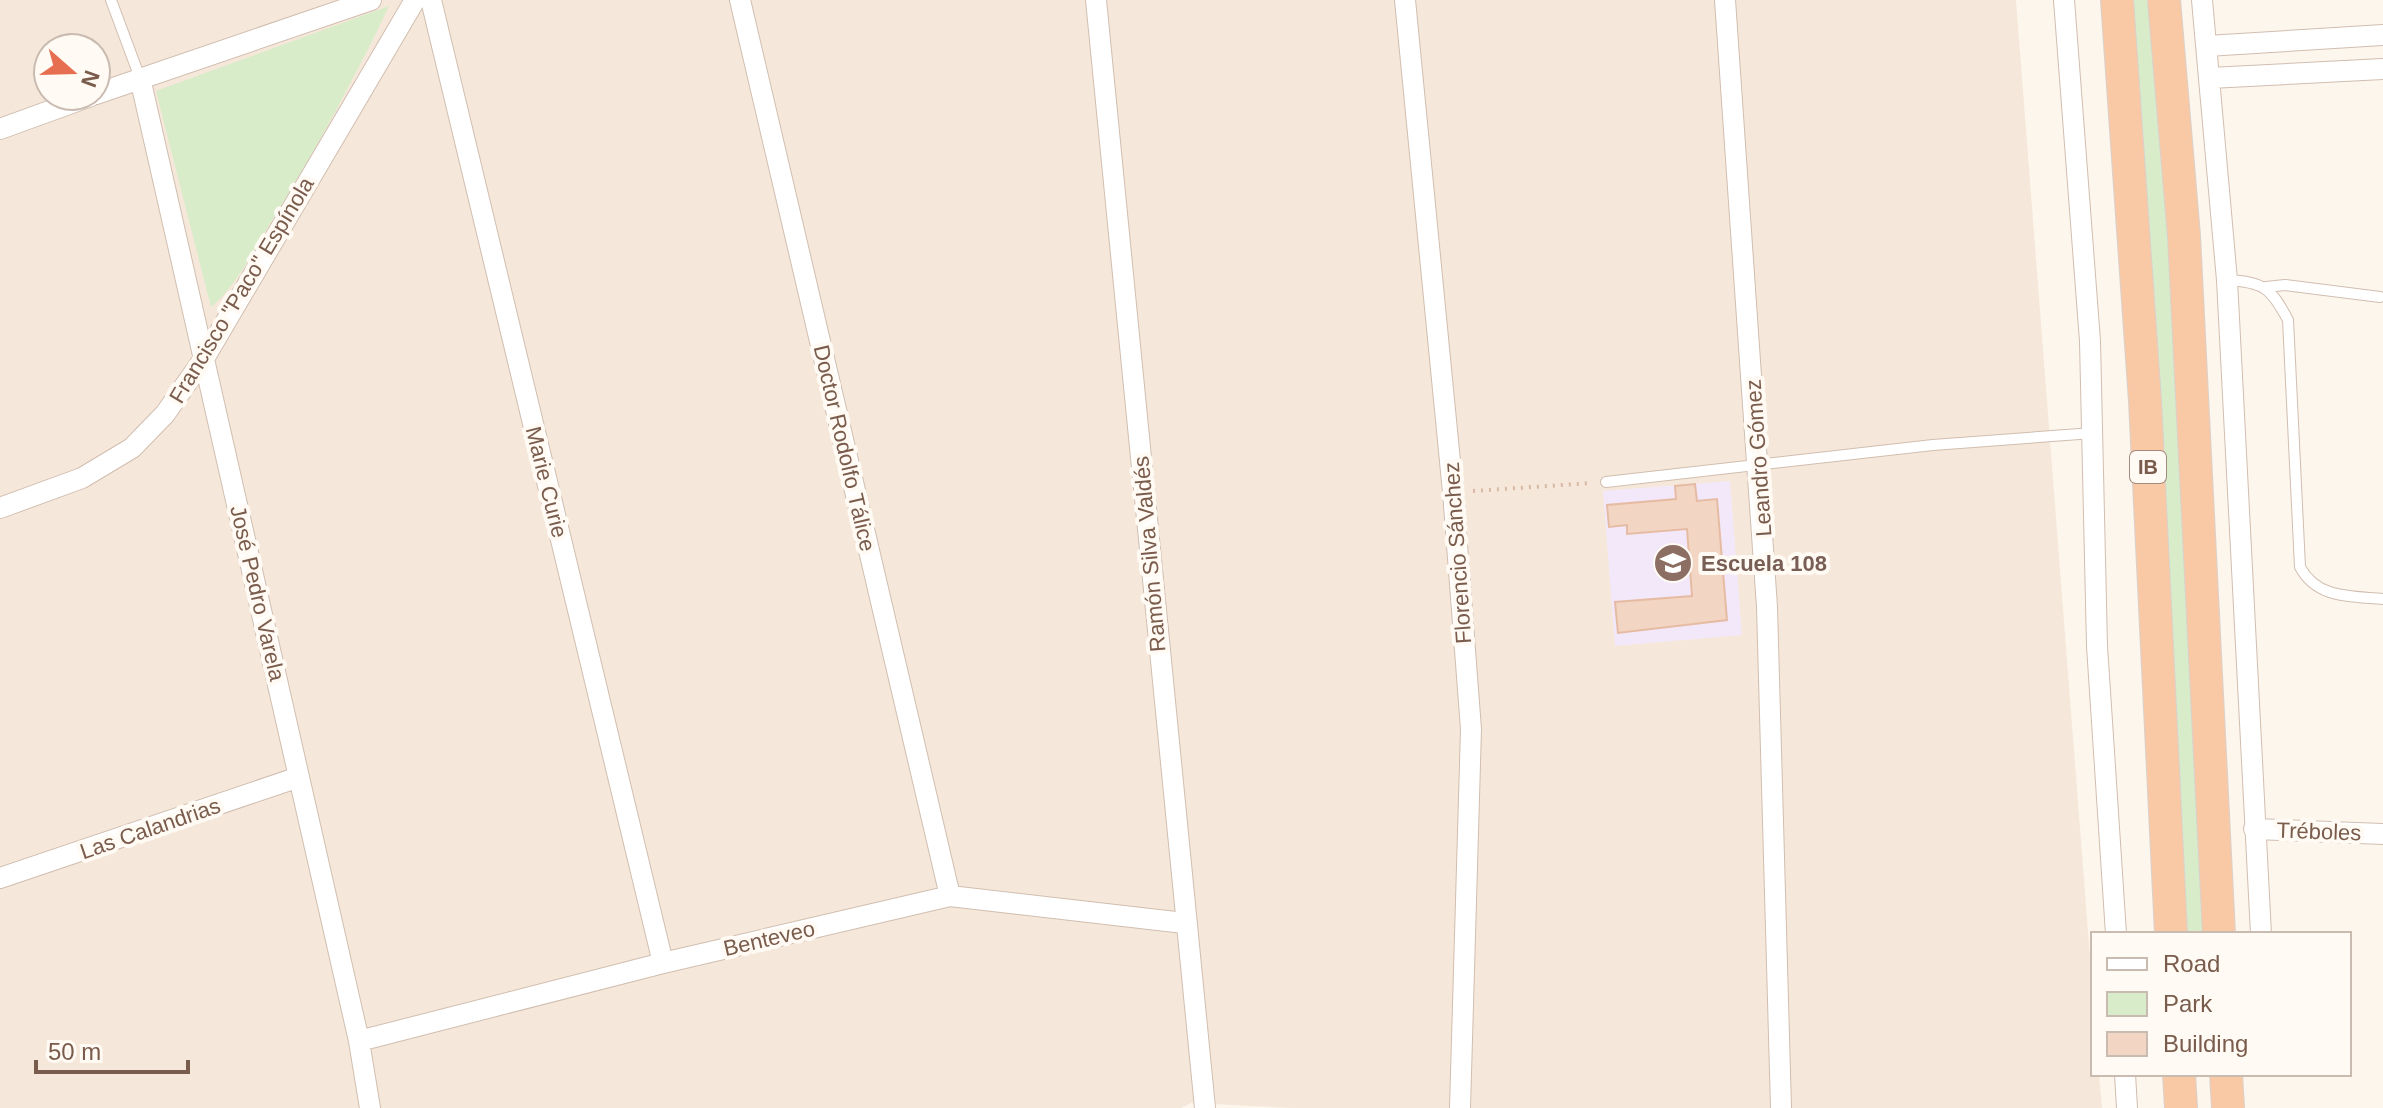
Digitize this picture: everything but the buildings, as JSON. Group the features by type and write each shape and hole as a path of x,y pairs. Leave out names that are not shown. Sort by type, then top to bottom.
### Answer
{"highway":[{"name":"IB","path":"2117,0 2145,401 2171,932"},
{"name":"IB","path":"2164,0 2184,236 2219,932"},
{"path":"2179,1076 2181,1108"},
{"path":"2226,1076 2228,1108"}],"street":[{"path":"112,88 371,0"},
{"name":"Francisco \"Paco\" Espínola","path":"0,508 82,478 132,448 165,414 205,357 415,0"},
{"name":"Marie Curie","path":"431,0 663,963"},
{"name":"Doctor Rodolfo Tálice","path":"740,0 950,896"},
{"name":"Ramón Silva Valdés","path":"1096,0 1184,923 1205,1108"},
{"name":"Florencio Sánchez","path":"1405,0 1453,492 1471,729 1460,1108"},
{"name":"Leandro Gómez","path":"1725,0 1760,463 1781,1108"},
{"path":"2064,0 2090,341 2097,646 2116,932"},
{"path":"2202,0 2227,280 2261,932"},
{"path":"2207,46 2383,35"},
{"path":"2210,78 2383,69"},
{"name":"José Pedro Varela","path":"140,78 359,1041 370,1108"},
{"path":"0,129 47,112"},
{"name":"Las Calandrias","path":"0,878 299,777"},
{"name":"Tréboles","path":"2254,829 2383,834"},
{"name":"Benteveo","path":"359,1041 663,963 950,896 1184,923"},
{"path":"2125,1076 2127,1108"}],"lane":[{"path":"111,0 140,78"},
{"path":"2227,280 2249,281 2266,287 2285,285 2380,297"},
{"path":"2266,287 2288,320 2300,567 2308,582 2327,593 2383,599"},
{"path":"1606,482 1760,463 2093,433"}],"path":[{"path":"1453,492 1606,482"}],"shaded area":[{"path":"0,0 2016,0 2091,970 2091,1076 2099,1076 2102,1108 1290,1108 1191,1103 1181,1108 0,1108"},
{"name":"Escuela 108","path":"1730,481 1742,635 1615,646 1603,491"}],"green space":[{"path":"2126,0 2147,0 2163,99 2208,932 2184,932"},
{"path":"389,6 300,173 242,270 211,307 156,91"}],"place":[{"name":"Escuela 108","path":"1673,563"}]}
